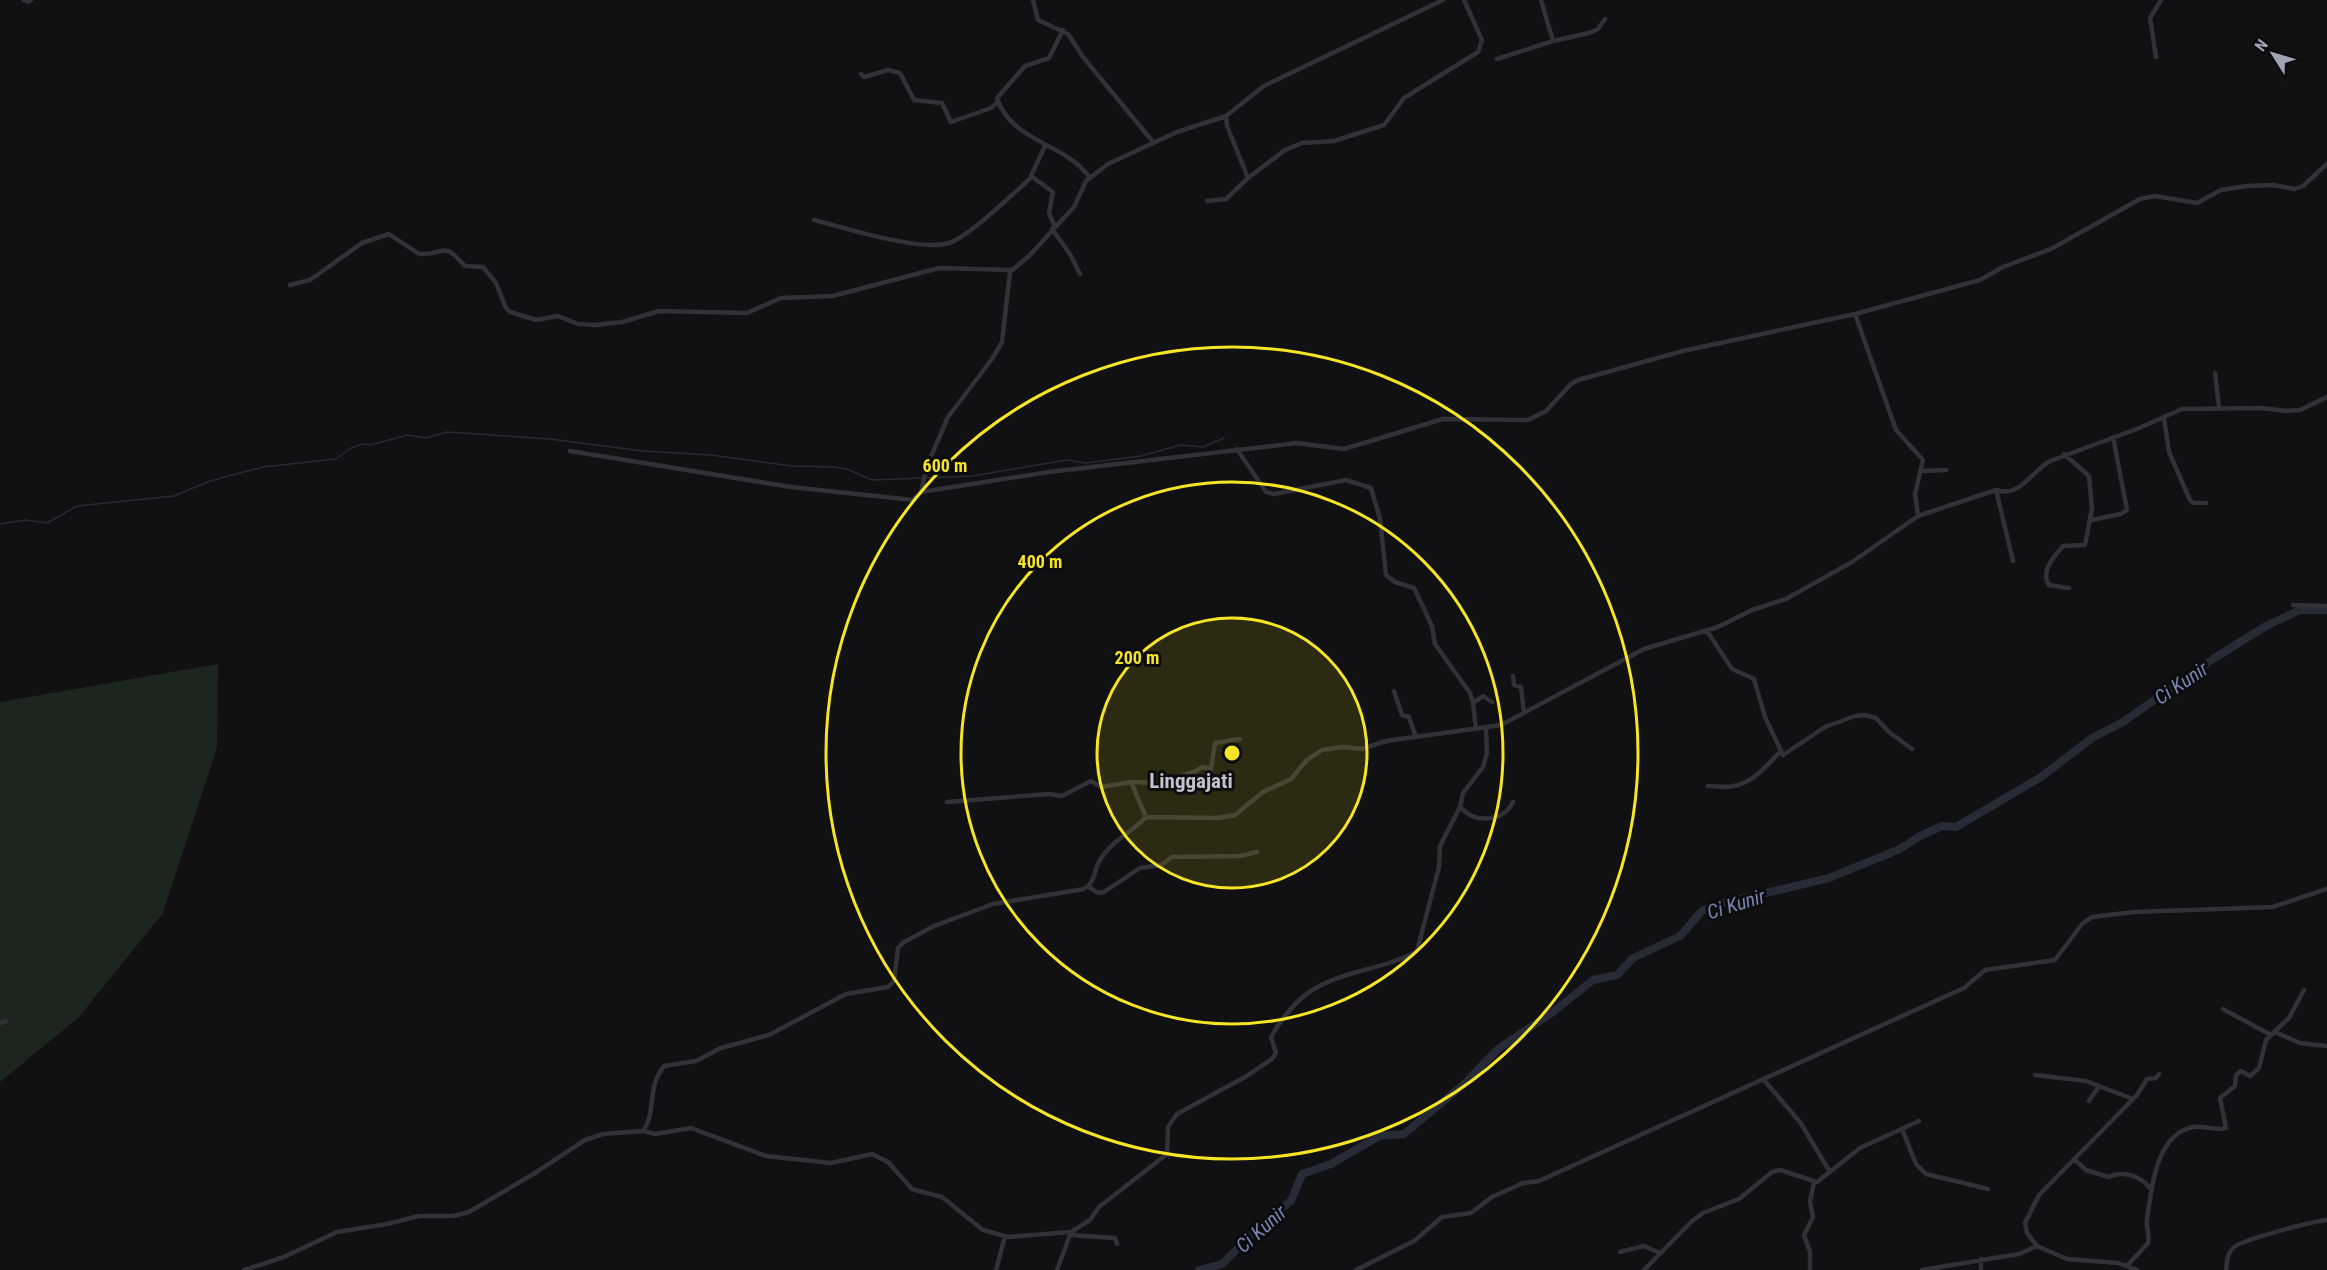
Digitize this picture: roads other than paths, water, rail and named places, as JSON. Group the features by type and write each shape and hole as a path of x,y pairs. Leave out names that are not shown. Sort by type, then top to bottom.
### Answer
{"street":[{"path":"24,0 31,0"},
{"path":"1033,0 1038,20 1063,30 1153,142"},
{"path":"570,451 827,492 878,494 909,501 918,497 925,473 948,417 993,359 1002,342 1008,282 1012,270 1029,256 1074,207 1083,184 1090,177 1115,159 1153,142 1176,132 1226,117 1264,86 1443,0"},
{"path":"1207,201 1226,199 1248,178 1285,150 1302,143 1351,137 1387,124 1404,98 1478,52 1482,40 1464,0"},
{"path":"1541,0 1552,41"},
{"path":"2156,57 2150,18 2161,0"},
{"path":"1497,59 1552,41 1594,32 1605,19"},
{"path":"1063,30 1049,58 1024,66 996,98 1006,117 1045,146 1078,163 1090,177"},
{"path":"861,74 864,77 888,69 900,73 914,100 942,103 951,122 991,108 998,102"},
{"path":"1226,117 1227,126 1248,178"},
{"path":"814,220 898,241 945,244 960,238 1032,177 1045,146"},
{"path":"921,492 1049,472 1237,449 1297,443 1344,449 1443,419 1528,420 1546,411 1571,384 1578,380 1683,351 1855,314 1980,280 2003,267 2051,249 2140,199 2156,196 2197,202 2221,190 2247,186 2273,185 2295,189 2303,186 2327,164"},
{"path":"1032,177 1053,192 1049,213 1053,228 1080,274"},
{"path":"290,285 310,280 362,243 389,234 420,254 444,249 456,254 465,266 483,267 496,283 506,308 510,312 536,320 562,316 585,325 612,324 658,311 747,313 781,298 833,296 939,268 1012,270"},
{"path":"1855,314 1896,430 1923,460 1915,494 1918,516"},
{"path":"2215,373 2219,407"},
{"path":"643,1131 649,1119 653,1084 664,1066 696,1061 721,1048 769,1035 846,994 888,987 894,981 898,948 934,926 993,904 1079,891 1089,887 1106,852 1146,817 1228,817 1243,809 1263,792 1291,779 1307,760 1322,750 1343,747 1362,749 1386,741 1476,729 1486,730 1524,713 1644,649 1707,631 1752,610 1786,599 1852,562 1918,516 1996,490 2005,493 2017,490 2037,469 2064,454 2164,418 2182,409 2219,407 2293,411 2311,406 2327,397"},
{"path":"2164,418 2169,452 2186,492 2193,503 2206,503"},
{"path":"2091,520 2121,514 2127,510 2113,437"},
{"path":"1237,449 1266,492 1274,494 1346,480 1371,488 1380,519 1383,564 1386,575 1395,582 1414,588 1432,626 1435,644 1470,693 1476,729"},
{"path":"2064,454 2089,476 2091,520 2085,545 2063,546 2048,569 2046,576 2049,585 2069,588"},
{"path":"1922,471 1946,471"},
{"path":"1996,490 2013,561"},
{"path":"2293,605 2327,606"},
{"path":"1707,631 1731,668 1754,679 1765,717 1780,752 1787,755 1825,727 1855,716 1865,715 1876,718 1889,732 1912,749"},
{"path":"1513,676 1514,685 1521,687 1524,713"},
{"path":"1394,690 1402,715 1409,717 1414,724 1416,737"},
{"path":"1473,704 1483,696 1492,702"},
{"path":"1057,1270 1070,1233 1090,1220 1099,1207 1167,1154 1168,1127 1180,1110 1245,1077 1272,1059 1276,1053 1271,1037 1305,993 1347,975 1380,966 1416,951 1439,867 1439,848 1460,807 1463,793 1479,774 1485,761 1486,730"},
{"path":"947,802 1056,794 1059,796 1091,782 1101,787 1131,782 1161,783 1202,767 1211,769 1215,743 1240,739"},
{"path":"1708,786 1729,787 1745,783 1768,767 1780,752"},
{"path":"1131,782 1146,817"},
{"path":"1460,807 1468,816 1487,819 1502,815 1513,802"},
{"path":"1089,887 1098,894 1104,892 1140,868 1161,865 1172,857 1240,856 1257,852"},
{"path":"1356,1270 1414,1241 1442,1217 1471,1213 1489,1199 1513,1188 1539,1181 1964,988 1985,970 2055,960 2082,924 2092,917 2134,912 2273,907 2327,889"},
{"path":"2149,1187 2163,1150 2178,1135 2193,1127 2226,1128 2219,1100 2235,1086 2238,1073 2243,1071 2250,1076 2259,1068 2263,1046 2289,1018 2304,990"},
{"path":"2223,1009 2300,1043 2327,1046"},
{"path":"0,1023 6,1021"},
{"path":"2137,1270 2118,1263 2067,1260 2037,1246 2026,1233 2027,1216 2039,1194 2133,1099 2147,1079 2156,1078 2159,1074"},
{"path":"2035,1075 2066,1076 2133,1099"},
{"path":"1763,1079 1800,1122 1830,1172"},
{"path":"2089,1101 2099,1086"},
{"path":"1810,1270 1810,1252 1804,1235 1813,1217 1810,1203 1814,1182 1860,1148 1919,1121"},
{"path":"244,1270 284,1257 337,1232 419,1216 453,1216 469,1212 585,1140 603,1134 643,1131 655,1134 694,1129 766,1156 831,1163 872,1154 888,1162 912,1189 942,1197 981,1229 1005,1236 1070,1233 1108,1236 1115,1238 1117,1244"},
{"path":"1902,1129 1916,1164 1926,1174 1988,1189"},
{"path":"2074,1159 2086,1170 2109,1177 2115,1173 2132,1176 2143,1179 2149,1187 2152,1196 2147,1218 2149,1239 2146,1247 2127,1266"},
{"path":"1644,1270 1691,1222 1703,1213 1739,1199 1772,1172 1785,1171 1814,1182"},
{"path":"2226,1270 2228,1255 2239,1243 2312,1221 2327,1220"},
{"path":"996,1270 1005,1236"},
{"path":"1620,1252 1644,1246 1660,1253"},
{"path":"1922,1270 2019,1254 2037,1246"},
{"path":"1981,1259 1981,1270"}],"waterway":[{"path":"0,524 25,520 47,523 77,506 174,496 210,481 263,467 336,459 351,448 363,444 370,445 408,435 426,438 447,432 550,439 643,451 711,455 792,466 833,467 847,469 872,480 972,476 1067,460 1086,463 1141,456 1180,445 1203,447 1224,438"},
{"name":"Ci Kunir","path":"1199,1270 1222,1264 1269,1218 1291,1201 1302,1174 1331,1164 1379,1136 1404,1134 1464,1084 1498,1049 1553,1012 1593,980 1617,975 1633,958 1680,936 1702,911 1719,904 1829,878 1900,849 1942,826 1956,827 2041,777 2092,738 2123,722 2213,659 2266,626 2300,610 2327,610"}],"district":[{"name":"Linggajati","path":"1191,781"}]}
